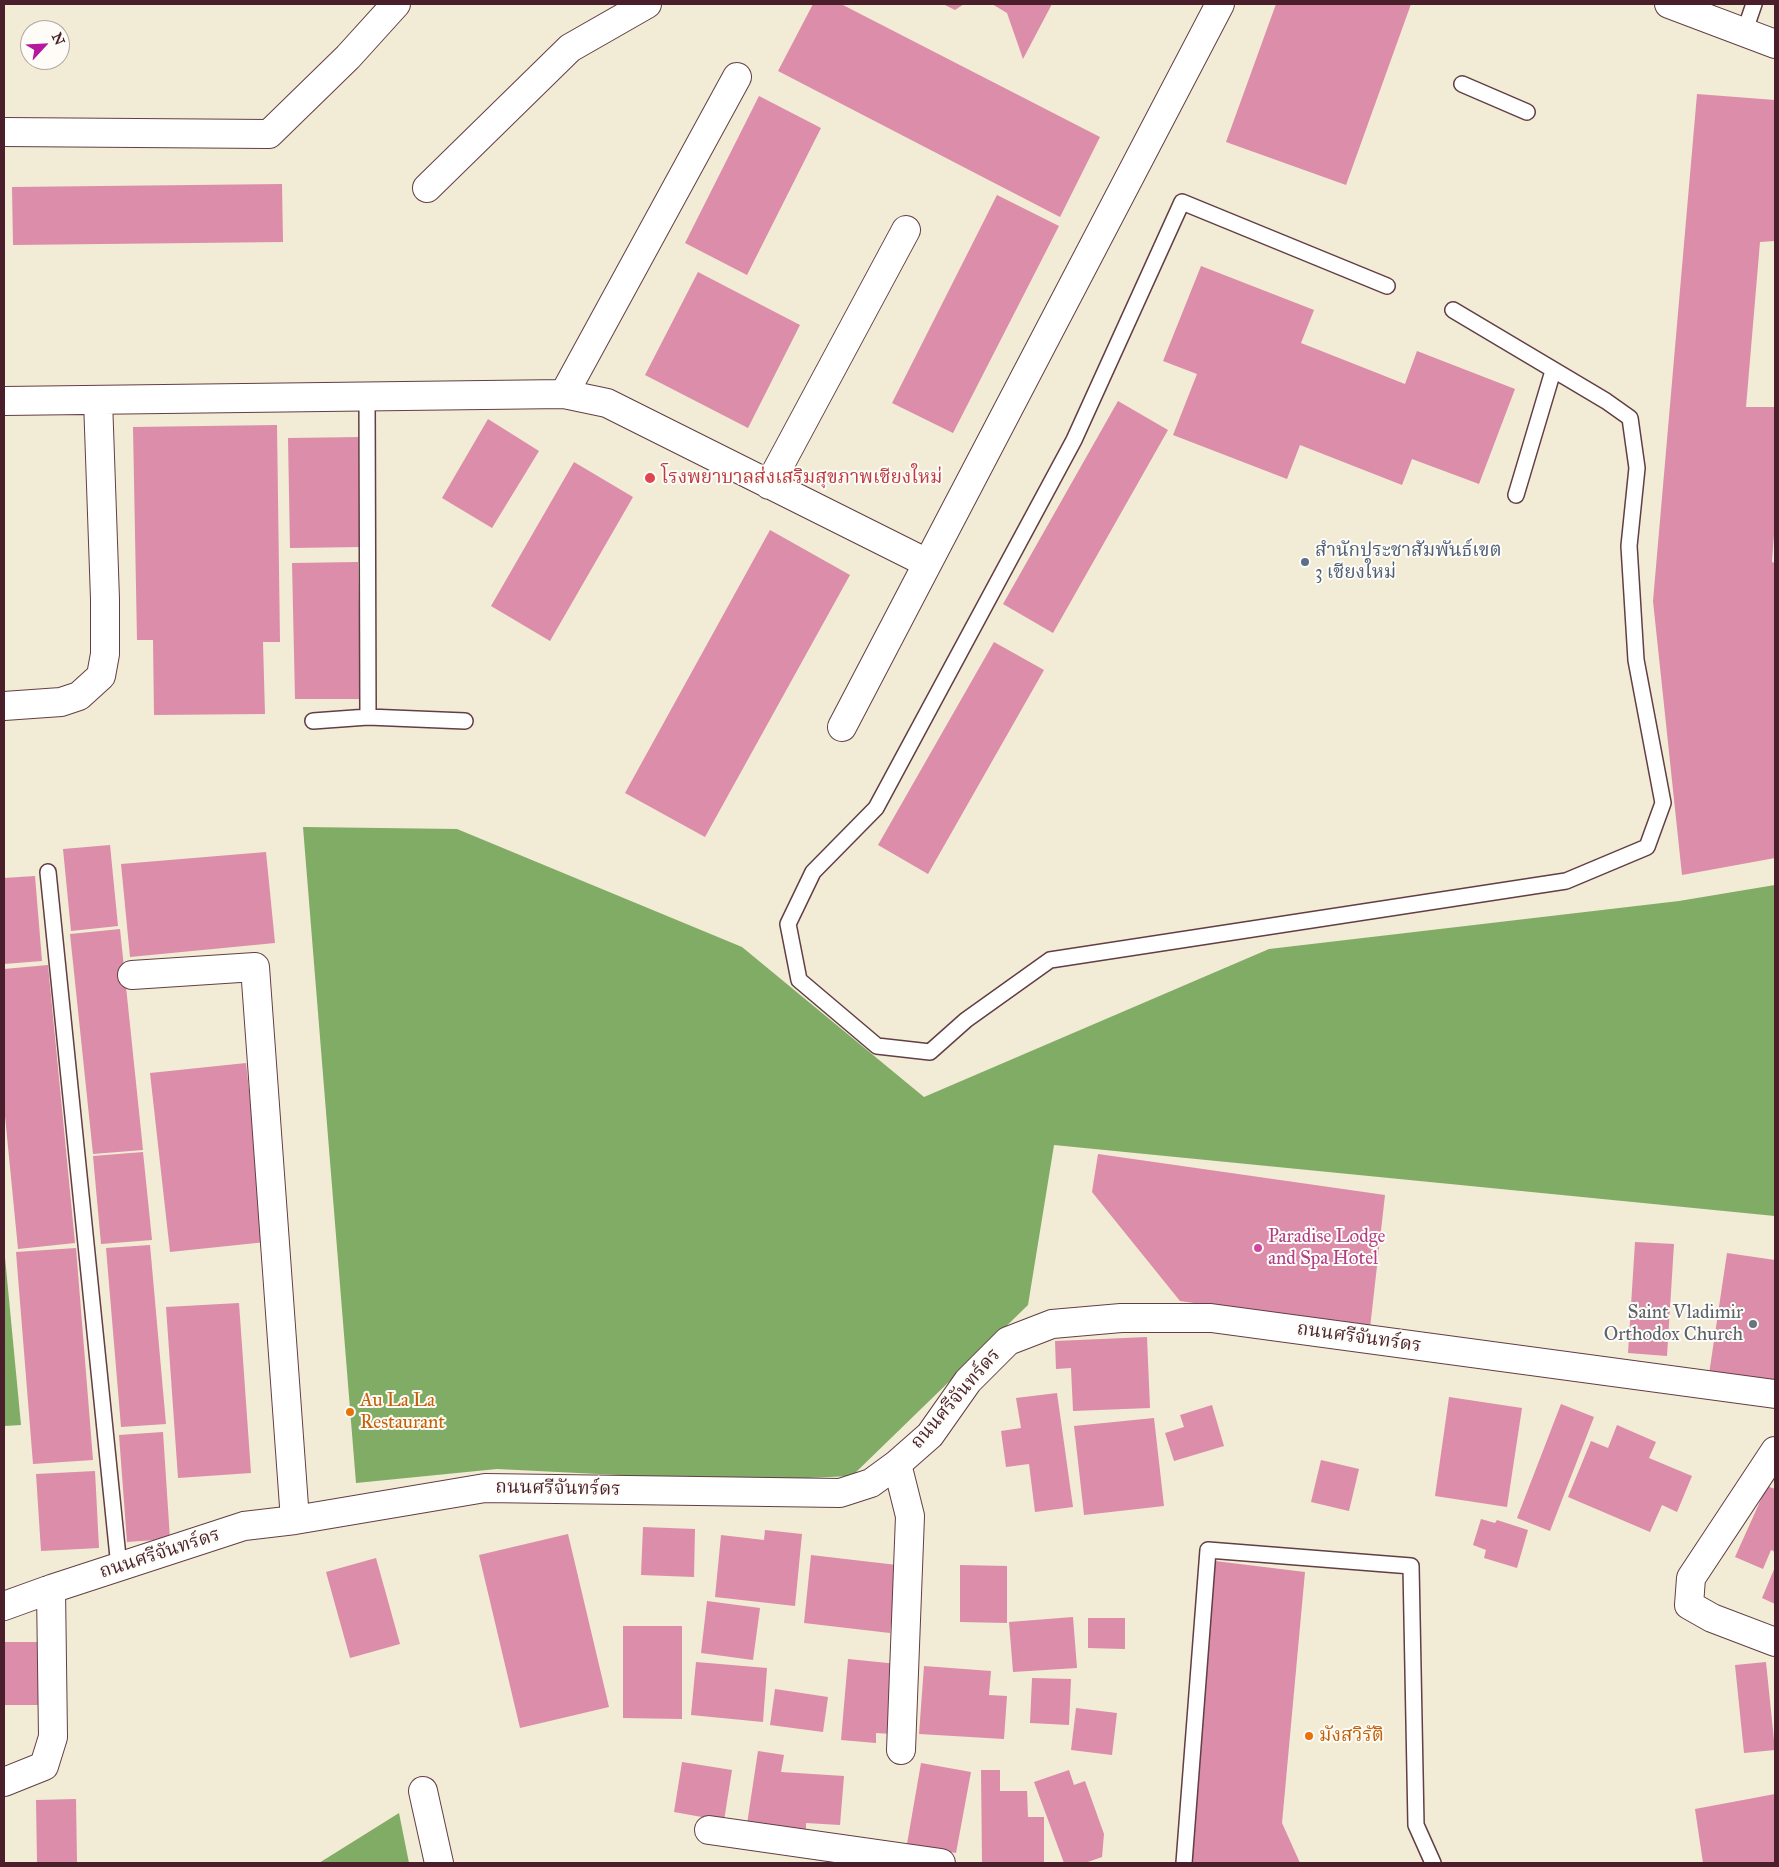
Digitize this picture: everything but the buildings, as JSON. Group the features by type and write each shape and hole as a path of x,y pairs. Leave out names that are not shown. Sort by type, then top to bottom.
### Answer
{"street":[{"path":"4,132 269,134 348,57 396,4"},
{"path":"426,188 570,48 647,4"},
{"path":"842,727 1220,4"},
{"path":"1668,4 1775,44"},
{"path":"564,394 737,77"},
{"path":"770,484 906,230"},
{"path":"4,401 564,394 607,403 927,563"},
{"path":"4,706 61,702 79,696 101,676 105,654 105,599 98,400"},
{"path":"132,976 255,967 295,1520"},
{"name":"ถนนศรีจันทร์ดร","path":"4,1606 244,1526 295,1520 485,1488 840,1493 871,1483 897,1464 930,1435 968,1382 1008,1340 1052,1324 1121,1318 1210,1318 1775,1394"},
{"path":"1775,1451 1691,1578 1689,1605 1712,1618 1775,1642"},
{"path":"897,1464 910,1516 901,1750"},
{"path":"4,1782 44,1766 53,1737 51,1589"},
{"path":"423,1791 439,1863"},
{"path":"709,1830 940,1863"}],"lane":[{"path":"1744,32 1754,4"},
{"path":"1462,84 1527,112"},
{"path":"1387,286 1182,202 1074,440 876,808 813,872 788,924 799,980 877,1046 930,1052 966,1020 1050,960 1566,881 1647,847 1663,803 1636,660 1629,546 1637,468 1630,418 1453,310"},
{"path":"1516,495 1553,371"},
{"path":"367,396 368,718"},
{"path":"313,721 368,718 465,721"},
{"path":"48,872 119,1567"},
{"path":"1184,1863 1208,1550 1411,1566 1416,1825 1433,1863"}],"green space":[{"path":"303,827 457,829 742,947 924,1097 1269,949 1679,901 1775,885 1775,1216 1054,1145 1028,1305 852,1476 740,1481 497,1469 356,1483"},
{"path":"4,1247 21,1425 4,1426"},
{"path":"399,1813 409,1863 319,1863"}],"place":[{"name":"โรงพยาบาลส่งเสริมสุขภาพเชียงใหม่","path":"650,478"},
{"name":"สำนักประชาสัมพันธ์เขต 3 เชียงใหม่","path":"1305,562"},
{"name":"Paradise Lodge and Spa Hotel","path":"1258,1248"},
{"name":"Saint Vladimir Orthodox Church","path":"1753,1324"},
{"name":"Au La La Restaurant","path":"350,1412"},
{"name":"มังสวิรัติ","path":"1309,1736"}]}
